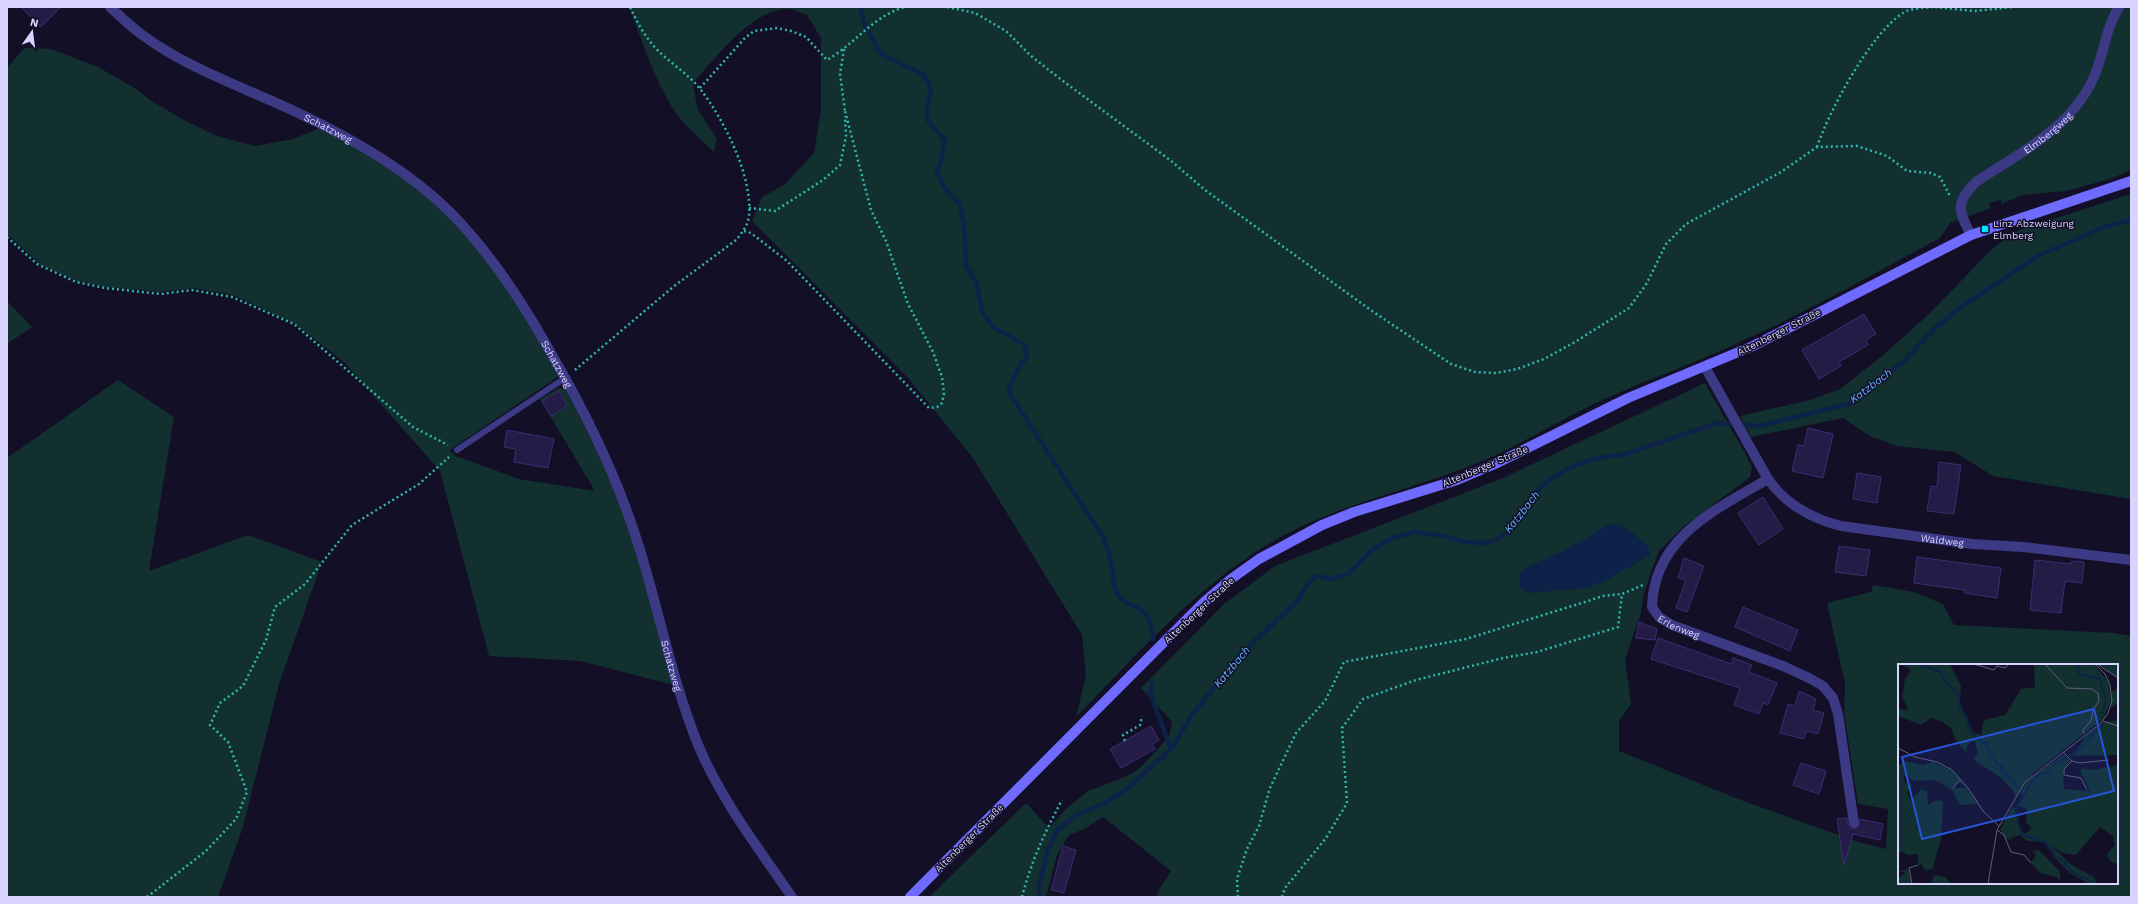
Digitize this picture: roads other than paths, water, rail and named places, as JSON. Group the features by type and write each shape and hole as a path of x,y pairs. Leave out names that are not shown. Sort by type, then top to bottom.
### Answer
{"street":[{"name":"Schatzweg","path":"110,7 142,35 181,58 231,84 292,110 343,135 394,167 424,189 449,212 497,266 528,314 565,378 601,449 622,499 640,548 685,710 712,776 734,812 792,897"},
{"name":"Elmbergweg","path":"1971,235 1960,213 1960,203 1966,192 1976,182 2052,132 2070,116 2083,99 2094,77 2108,30 2119,7"},
{"name":"Altenberger Straße","path":"910,897 1199,608 1231,579 1259,559 1322,525 1354,512 1457,480 1544,440 1628,398 1753,346 1971,235 2028,214 2129,182"},
{"path":"1705,367 1768,480"},
{"name":"Waldweg","path":"1768,480 1786,500 1824,522 1841,526 1972,544 2023,547 2131,560"},
{"name":"Erlenweg","path":"1768,480 1706,516 1672,546 1662,562 1655,580 1652,607 1659,617 1672,625 1782,666 1823,686 1833,698 1838,714 1854,823"}],"lane":[{"path":"457,450 565,378"}],"water":[{"path":"1617,524 1625,527 1648,546 1650,555 1605,581 1586,588 1528,593 1519,587 1520,574 1524,568 1566,550 1606,526"}],"waterway":[{"path":"861,7 864,24 881,54 924,75 931,90 927,104 928,121 945,140 942,157 937,172 944,187 959,204 964,223 966,265 976,282 983,314 994,328 1024,344 1027,356 1016,372 1008,391 1103,537 1112,564 1113,581 1116,591 1121,598 1143,611 1148,617 1153,639"},
{"name":"Katzbach","path":"1039,897 1039,885 1048,850 1057,830 1075,816 1103,804 1126,790 1171,749 1192,715 1244,651 1298,600 1307,585 1316,576 1331,579 1348,574 1373,549 1393,538 1415,532 1445,536 1464,542 1488,543 1508,533 1533,495 1548,481 1573,466 1598,458 1626,454 1717,423 1759,426 1852,403 1906,359 1932,331 1962,306 2036,257 2104,227 2131,220"},
{"path":"1152,681 1150,693 1171,749"}],"place":[{"name":"Linz Abzweigung Elmberg","path":"1985,229"}]}
